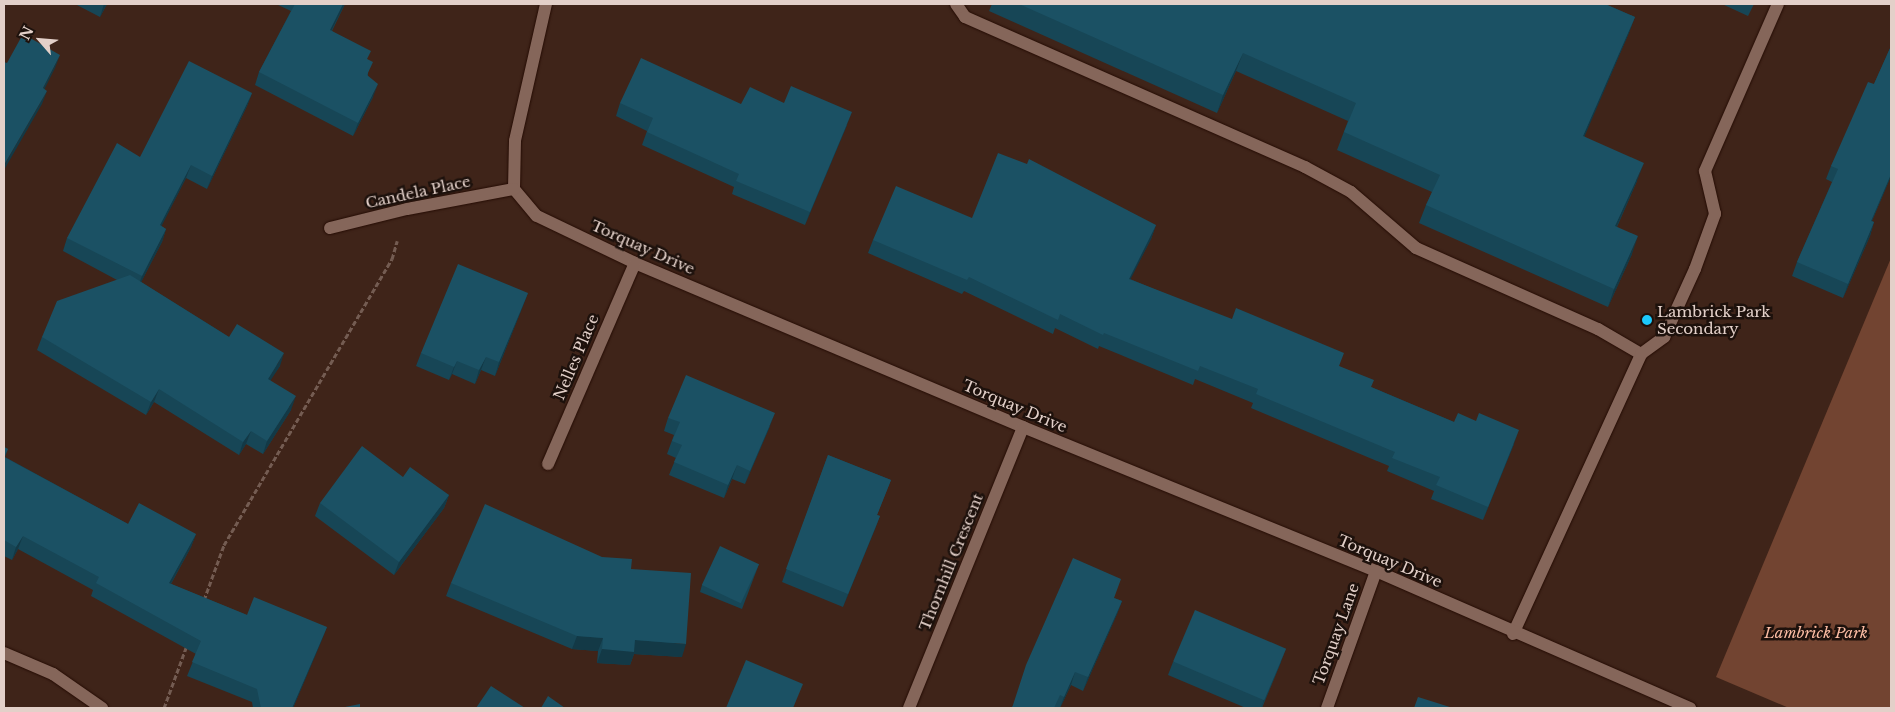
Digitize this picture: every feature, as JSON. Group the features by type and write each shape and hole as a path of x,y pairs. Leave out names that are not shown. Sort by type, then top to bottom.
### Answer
{"street":[{"path":"514,189 515,141 546,4"},
{"path":"956,4 965,17 1305,167 1351,192 1416,248 1598,329 1641,354"},
{"path":"1513,634 1641,354 1664,337 1695,269 1715,214 1705,171 1778,4"},
{"name":"Candela Place","path":"330,228 406,209 514,189"},
{"name":"Torquay Drive","path":"514,189 537,216 635,263 1023,427 1376,571 1513,634 1690,708"},
{"name":"Nelles Place","path":"548,464 635,263"},
{"name":"Thornhill Crescent","path":"909,708 1023,427"},
{"name":"Torquay Lane","path":"1328,708 1376,571"},
{"path":"4,653 52,674 102,708"}],"path":[{"path":"201,608 224,545 392,259 406,209"},
{"path":"164,708 191,636"}],"green space":[{"name":"Lambrick Park","path":"1891,258 1891,708 1789,708 1716,677"}],"building":[{"path":"295,4 343,4 330,30 371,51 367,59 373,62 367,75 378,84 358,123 259,72"},
{"path":"1019,4 1605,4 1635,17 1583,136 1644,163 1615,226 1638,236 1614,289 1426,205 1440,175 1344,132 1356,103 1243,53 1223,95"},
{"path":"23,34 60,55 43,88 47,91 4,165 4,62 7,63"},
{"path":"1891,46 1891,174 1871,221 1874,222 1848,284 1797,262 1838,169 1831,166 1868,82 1874,84"},
{"path":"641,58 741,104 750,87 784,103 791,86 852,112 810,212 736,181 739,174 647,132 653,118 620,103"},
{"path":"189,61 252,93 212,176 191,165 160,225 166,229 142,276 67,238 117,143 140,157"},
{"path":"998,153 1027,164 1029,159 1156,225 1129,279 1232,319 1236,308 1344,353 1339,366 1374,380 1371,387 1454,422 1458,413 1476,421 1479,413 1519,430 1488,507 1436,485 1440,477 1392,458 1395,452 1256,394 1258,389 1200,366 1198,371 1104,333 1103,335 1060,314 1058,320 969,277 967,280 873,240 896,186 972,218"},
{"path":"458,264 528,293 499,362 486,357 479,370 457,361 454,367 421,353"},
{"path":"130,275 229,337 237,324 284,353 268,379 296,396 267,441 251,431 243,442 159,389 151,402 42,337 57,301"},
{"path":"686,375 775,413 750,471 737,465 728,485 674,462 682,445 672,441 680,422 668,418"},
{"path":"362,446 403,477 410,467 449,495 399,562 320,503"},
{"path":"4,447 8,449 4,456"},
{"path":"828,455 891,480 877,515 880,516 848,594 786,569"},
{"path":"4,457 128,524 139,503 196,534 169,583 247,615 254,597 327,627 292,708 261,708 257,689 192,662 201,641 96,583 99,577 23,536 16,547 4,540"},
{"path":"485,504 602,557 632,559 631,569 691,573 686,644 635,640 634,652 602,649 603,638 577,636 451,583"},
{"path":"720,546 759,564 741,603 702,585"},
{"path":"1073,558 1121,579 1114,598 1122,601 1088,677 1075,672 1064,697 1060,695 1054,708 1012,708 1026,665"},
{"path":"1195,610 1286,649 1264,700 1173,662"},
{"path":"746,660 803,684 793,708 726,708"},
{"path":"491,686 525,708 476,708"},
{"path":"548,696 565,708 541,708"},
{"path":"1418,697 1453,708 1414,708"},
{"path":"360,704 360,708 340,708"}],"place":[{"name":"Lambrick Park Secondary","path":"1647,320"}]}
